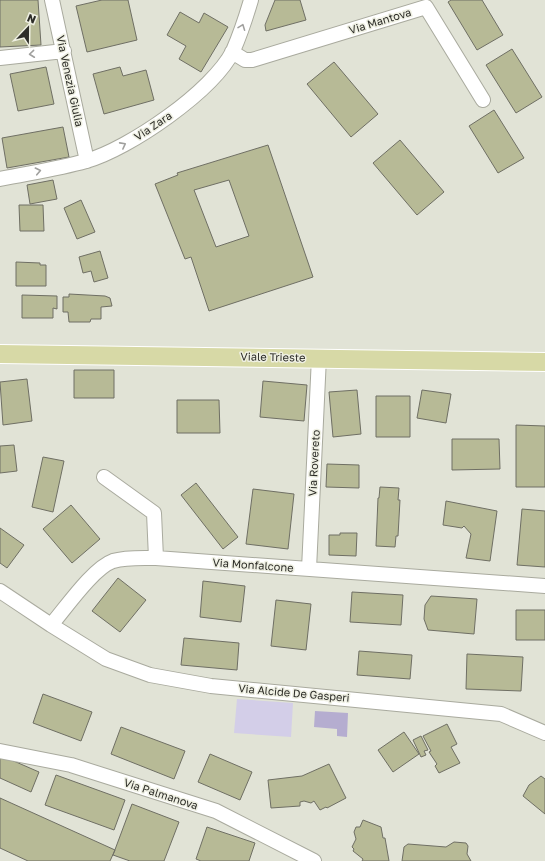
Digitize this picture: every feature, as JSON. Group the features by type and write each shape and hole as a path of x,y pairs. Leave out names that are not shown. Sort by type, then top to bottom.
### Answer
{"main road":[{"name":"Viale Trieste","path":"0,354 319,357 545,362"}],"street":[{"name":"Via Venezia Giulia","path":"52,0 87,161"},
{"name":"Via Zara","path":"0,179 87,161 118,148 160,123 190,100 218,72 232,52 252,0"},
{"name":"Via Mantova","path":"232,52 245,60 252,60 426,8 483,100"},
{"path":"0,58 64,51"},
{"name":"Via Rovereto","path":"310,569 319,357"},
{"path":"104,477 154,513 156,558"},
{"name":"Via Monfalcone","path":"51,626 96,572 112,561 156,558 545,586"},
{"path":"0,591 51,626"},
{"name":"Via Alcide De Gasperi","path":"51,626 106,659 150,675 211,686 501,714 545,733"},
{"name":"Via Palmanova","path":"0,751 71,765 216,811 314,861"}],"shaded area":[{"path":"237,699 293,703 291,737 234,733"},
{"path":"315,711 348,713 347,737 337,736 337,729 314,727"}],"building":[{"path":"0,0 38,0 41,45 0,47"},
{"path":"102,0 128,0 137,40 87,52 76,6"},
{"path":"275,0 300,0 306,20 266,31 265,25"},
{"path":"451,0 482,0 503,35 477,50 448,2"},
{"path":"180,12 199,23 204,13 228,27 201,72 179,59 186,46 167,35"},
{"path":"512,49 542,97 516,113 486,65"},
{"path":"334,62 378,114 351,137 307,84"},
{"path":"46,67 54,104 18,111 10,74"},
{"path":"120,67 123,76 146,70 154,100 104,114 93,74"},
{"path":"494,110 524,158 498,173 469,126"},
{"path":"63,127 69,157 7,168 2,138"},
{"path":"400,140 444,192 417,215 373,163"},
{"path":"268,145 313,277 209,311 191,257 185,259 155,184 178,175 177,173","holes":["229,180 249,236 216,247 194,190"]},
{"path":"53,180 57,199 30,204 27,185"},
{"path":"81,200 95,232 77,239 64,208"},
{"path":"19,205 43,205 44,231 20,231"},
{"path":"100,251 108,278 94,282 91,271 83,273 79,257"},
{"path":"16,262 40,263 40,265 46,265 46,286 16,286"},
{"path":"69,294 105,296 110,298 112,306 101,307 101,319 91,319 90,322 69,322 68,312 63,312 63,297 69,297"},
{"path":"22,295 57,296 57,309 53,308 53,318 22,318"},
{"path":"74,370 114,370 114,398 74,398"},
{"path":"27,379 32,421 3,425 0,382"},
{"path":"263,381 307,385 304,421 260,417"},
{"path":"357,390 361,434 333,437 329,392"},
{"path":"422,390 451,394 446,423 417,418"},
{"path":"376,396 410,396 410,437 376,437"},
{"path":"177,400 219,400 220,433 177,433"},
{"path":"516,425 545,426 545,487 516,487"},
{"path":"452,439 499,439 500,469 452,470"},
{"path":"14,445 17,471 0,473 0,446"},
{"path":"43,457 64,461 53,512 32,507"},
{"path":"327,464 359,465 359,488 326,487"},
{"path":"196,483 238,537 223,549 181,495"},
{"path":"380,487 399,488 398,500 400,500 398,536 396,536 395,547 376,546 378,498"},
{"path":"253,489 294,494 288,549 246,544"},
{"path":"446,501 497,511 490,561 466,558 471,534 464,526 462,528 443,525"},
{"path":"71,505 100,539 72,563 43,529"},
{"path":"522,509 545,511 545,567 517,565"},
{"path":"0,528 24,545 7,568 0,563"},
{"path":"340,533 357,533 356,556 329,555 329,535 340,535"},
{"path":"118,578 146,600 120,632 92,611"},
{"path":"203,581 245,586 241,622 200,617"},
{"path":"352,592 403,595 401,625 350,622"},
{"path":"431,596 477,599 474,634 428,630 424,619 425,605"},
{"path":"276,600 311,604 306,650 271,646"},
{"path":"516,610 545,610 545,640 516,640"},
{"path":"184,638 239,643 237,670 181,665"},
{"path":"359,651 412,655 410,679 357,675"},
{"path":"467,654 523,657 521,691 466,689"},
{"path":"43,694 92,712 81,741 33,723"},
{"path":"447,724 457,744 451,747 460,763 439,773 435,766 437,764 429,752 431,751 423,736"},
{"path":"121,727 185,751 174,779 111,754"},
{"path":"404,732 419,754 393,772 378,750"},
{"path":"421,736 428,750 424,751 426,755 421,757 413,740"},
{"path":"210,754 252,772 240,800 198,782"},
{"path":"0,755 39,772 31,792 0,778"},
{"path":"329,764 346,798 320,810 314,801 311,803 304,801 300,802 300,806 271,808 268,780 302,776"},
{"path":"56,775 125,800 114,830 45,805"},
{"path":"541,776 545,779 545,814 523,796 529,785"},
{"path":"0,798 115,850 110,861 28,861 0,848"},
{"path":"132,804 179,822 164,861 130,861 113,855"},
{"path":"363,820 381,827 383,838 385,838 389,861 362,861 363,859 353,851 354,849 352,847 356,839 354,832 356,827 360,827"},
{"path":"207,827 255,843 249,861 201,861 196,859"},
{"path":"454,842 466,843 468,846 467,854 471,861 402,861 404,847 408,844 446,847"}]}
